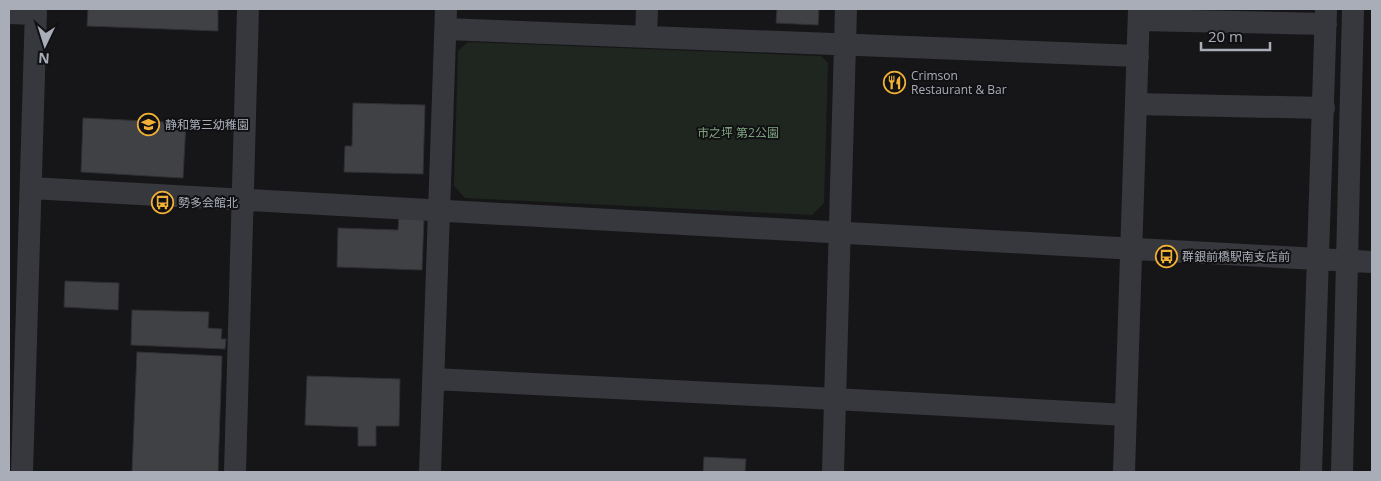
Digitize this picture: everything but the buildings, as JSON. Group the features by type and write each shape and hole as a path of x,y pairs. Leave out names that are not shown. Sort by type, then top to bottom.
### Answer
{"street":[{"path":"235,472 248,9"},
{"path":"646,36 647,9"},
{"path":"833,472 846,9"},
{"path":"1342,472 1353,9"},
{"path":"9,13 36,12 31,188 19,264 22,472"},
{"path":"1124,472 1139,14 1326,16 1312,472"},
{"path":"430,472 446,19 646,36 1138,56"},
{"path":"1136,104 1324,108"},
{"path":"31,188 1372,262"},
{"path":"434,379 835,398 1126,415"}],"green space":[{"name":"市之坪 第2公園","path":"468,42 821,56 828,63 824,203 812,215 465,198 454,186 458,51"}],"place":[{"name":"Crimson Restaurant & Bar","path":"895,82"},
{"name":"静和第三幼稚園","path":"149,124"},
{"name":"勢多会館北","path":"162,202"},
{"name":"群銀前橋駅南支店前","path":"1166,256"}]}
